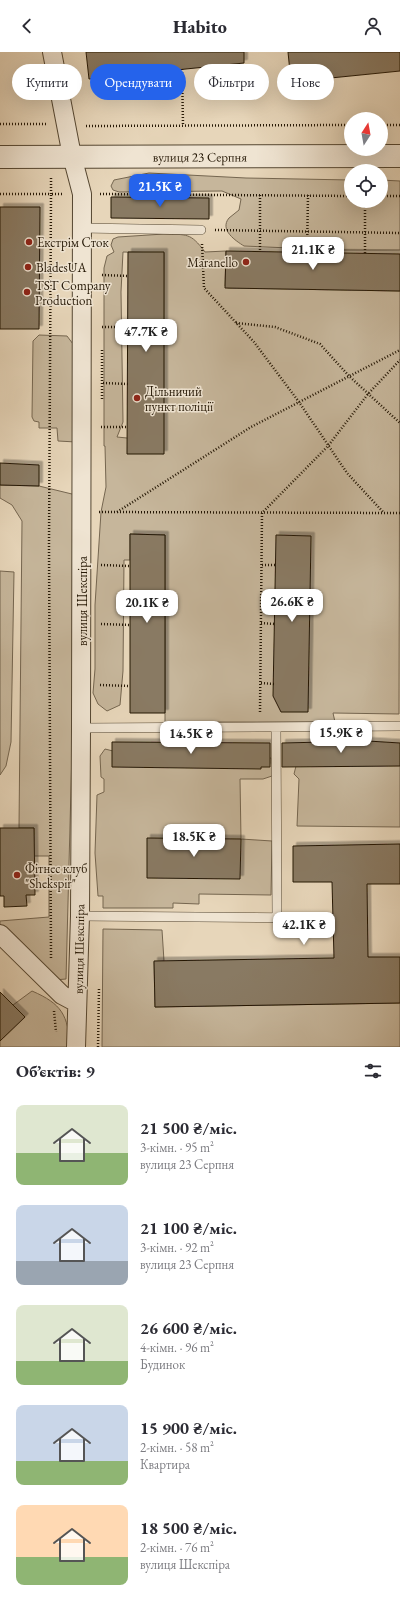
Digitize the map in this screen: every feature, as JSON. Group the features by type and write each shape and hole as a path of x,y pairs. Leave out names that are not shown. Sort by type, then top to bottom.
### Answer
{"street":[{"name":"вулиця Шекспіра","path":"52,52 72,156 82,194 80,916 76,1047"},
{"name":"вулиця 23 Серпня","path":"0,157 400,156"},
{"path":"0,934 62,995 77,1003"}],"lane":[{"path":"81,228 201,230"},
{"path":"81,728 400,726"},
{"path":"276,727 277,917"},
{"path":"80,916 307,918"}],"path":[{"path":"183,100 183,125"},
{"path":"0,124 66,126 344,125"},
{"path":"388,125 400,125"},
{"path":"51,961 49,538 51,194 344,196"},
{"path":"260,195 260,252"},
{"path":"307,253 308,195"},
{"path":"388,196 400,196"},
{"path":"365,208 365,254"},
{"path":"384,513 347,473 299,402 254,342 204,288 201,230 400,233"},
{"path":"102,275 128,276"},
{"path":"236,323 275,326 320,344 349,376 400,423"},
{"path":"102,327 128,327"},
{"path":"117,512 251,427 400,350"},
{"path":"260,727 262,513 328,446 368,394 400,360"},
{"path":"103,383 128,384"},
{"path":"101,427 127,427"},
{"path":"82,512 400,513"},
{"path":"101,565 130,566"},
{"path":"262,565 276,565"},
{"path":"261,623 275,624"},
{"path":"101,624 130,625"},
{"path":"261,683 274,684"},
{"path":"100,685 130,686"},
{"path":"54,1009 57,1039"}],"shaded area":[{"path":"149,173 246,178 344,180 344,208 388,208 388,180 400,181 400,250 335,250 244,246 230,235 226,227 226,222 229,218 239,210 241,199 222,191 119,192 113,190 111,186 114,180"},
{"path":"164,234 183,235 196,241 205,252 226,251 225,286 228,288 400,291 399,714 333,713 335,722 165,722 165,535 130,534 130,560 124,560 123,671 120,705 107,711 98,704 93,693 95,669 95,605 101,512 106,487 104,446 104,268 107,256 114,252 111,245 113,239 118,237","holes":["123,252 164,253 163,454 127,438 117,437 123,422 121,292"]},
{"path":"39,335 67,336 76,348 76,442 58,441 57,428 39,428 39,422 34,421 32,417 33,341"},
{"path":"0,485 39,486 76,495 74,673 66,979 54,980 0,925 0,921 49,917 49,856 34,856 34,828 19,828 22,521 12,505 0,498"},
{"path":"0,571 14,572 11,742 6,766 0,775"},
{"path":"105,749 121,753 261,752 272,759 274,769 272,776 263,779 240,779 241,839 272,841 271,895 199,894 199,904 173,903 173,908 103,908 103,896 98,896 95,853 97,795 104,792 104,779 101,777 100,756"},
{"path":"400,754 400,827 297,826 299,779 294,774 296,766"},
{"path":"103,929 162,930 164,961 154,962 155,1007 400,1003 400,1047 102,1047"},
{"path":"32,991 50,1001 62,1012 67,1027 70,1047 0,1047 0,1041 24,1017 13,1005"}],"building":[{"path":"86,52 244,52 244,63 194,64 194,68 186,69 186,64 90,64 89,79"},
{"path":"288,52 400,52 400,71 334,78 334,64 289,64"},
{"path":"111,197 209,198 209,219 111,218"},
{"path":"0,207 40,207 39,329 0,329"},
{"path":"226,251 400,254 400,291 225,288"},
{"path":"128,252 164,252 164,454 127,454"},
{"path":"0,463 39,465 39,486 0,485"},
{"path":"130,534 165,535 165,713 130,713"},
{"path":"276,535 311,536 308,712 281,712 273,696"},
{"path":"368,741 400,743 400,766 282,767 282,743"},
{"path":"112,742 270,743 270,767 261,767 261,769 112,767"},
{"name":"Фітнес клуб \"Shekspir\"","path":"0,828 34,828 35,895 26,895 27,906 4,907 4,896 0,896"},
{"path":"147,838 241,839 240,879 147,878"},
{"path":"400,844 400,884 367,884 368,957 400,957 400,1003 155,1007 154,961 334,958 332,882 293,882 293,846"},
{"path":"0,992 25,1017 0,1041"}],"place":[{"name":"Екстрім Сток","path":"29,242"},
{"name":"Maranello","path":"246,262"},
{"name":"BladesUA","path":"28,267"},
{"name":"TST Company Production","path":"27,292"},
{"name":"Дільничий пункт поліції","path":"137,398"},
{"name":"Фітнес клуб \"Shekspir\"","path":"17,875"}]}
